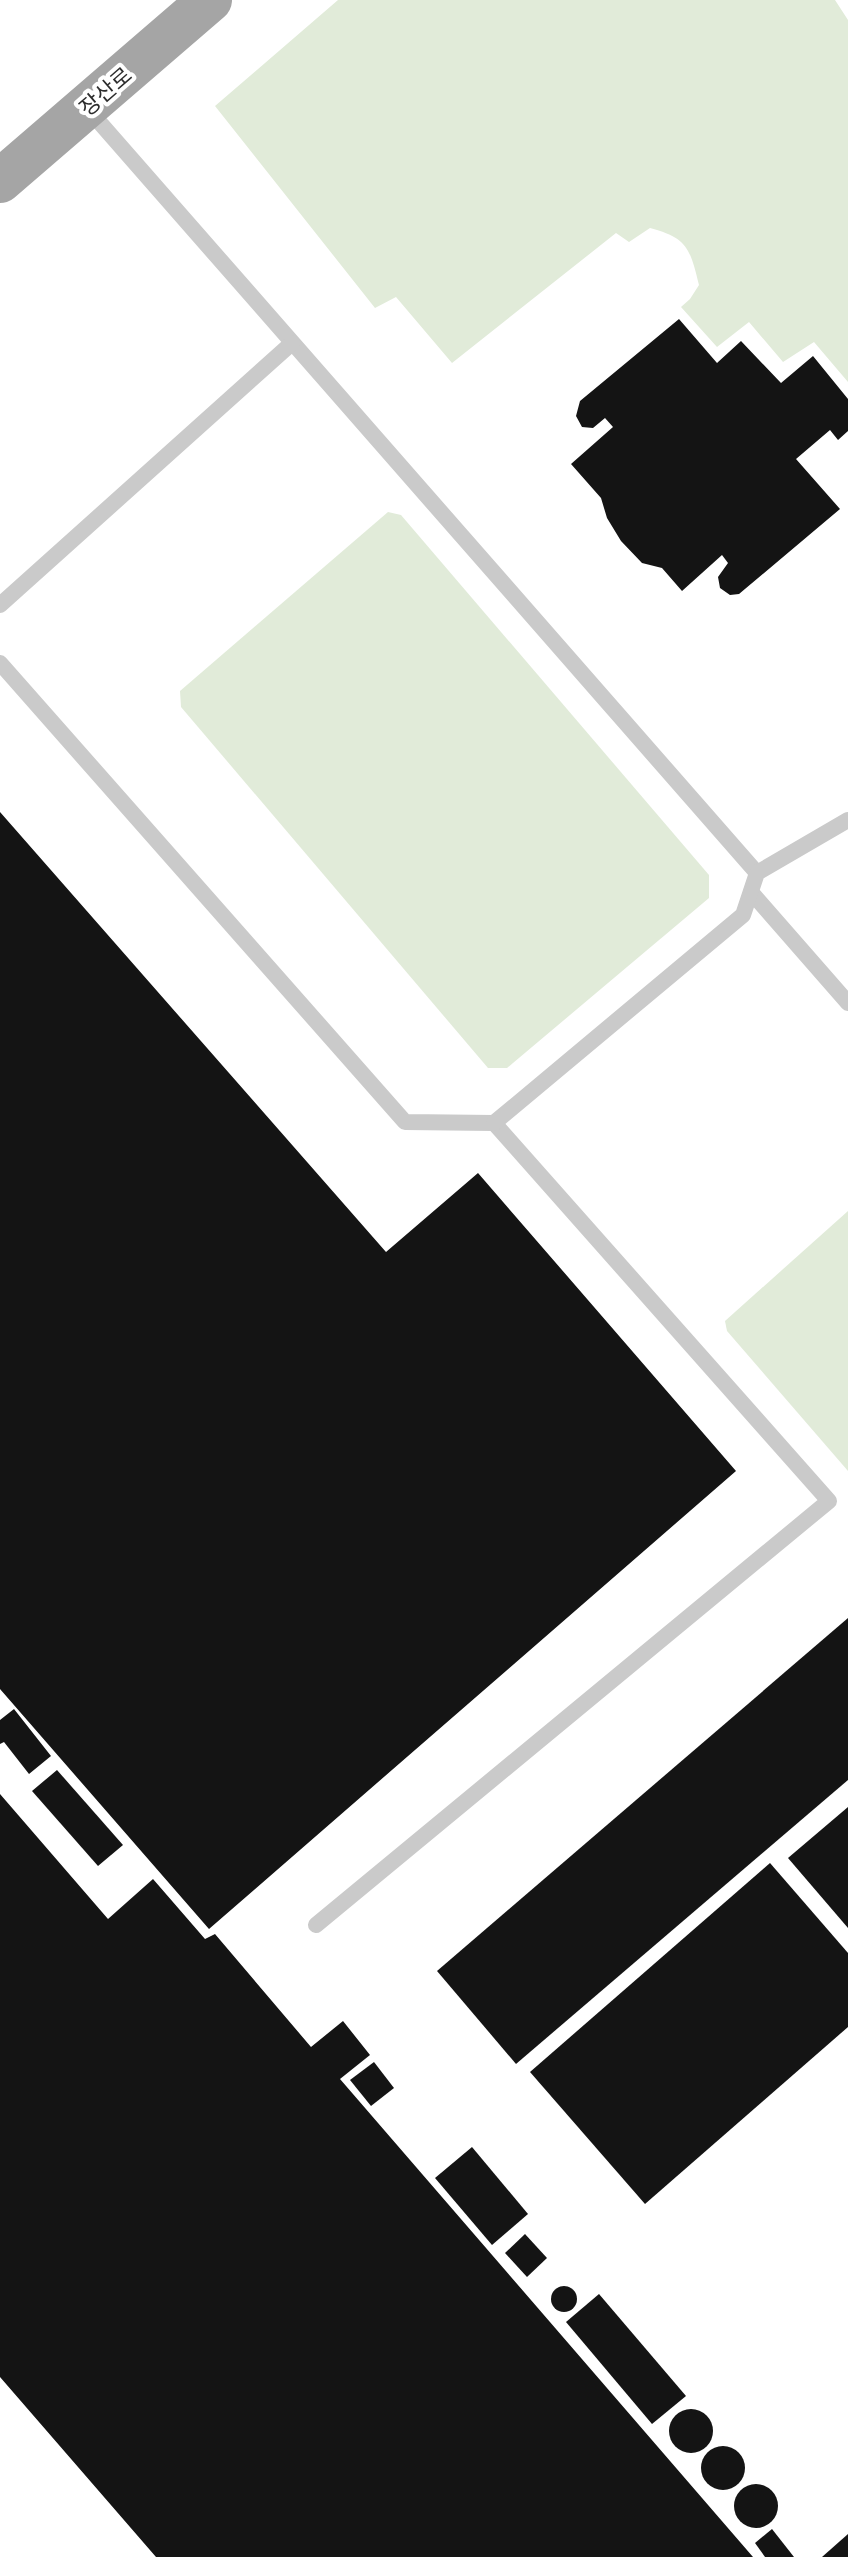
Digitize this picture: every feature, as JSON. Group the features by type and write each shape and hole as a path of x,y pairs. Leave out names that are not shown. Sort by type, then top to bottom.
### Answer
{"main road":[{"name":"장산로","path":"0,181 210,0"}],"lane":[{"path":"86,107 757,873"},
{"path":"0,605 292,343"},
{"path":"0,663 405,1122 494,1123 743,915 757,873 848,820"},
{"path":"751,892 848,1003"},
{"path":"316,1925 829,1501 494,1123"}],"green space":[{"path":"338,0 835,0 848,20 848,382 814,342 783,362 749,322 717,347 681,307 699,285 690,254 680,241 650,228 629,242 616,233 452,363 396,297 375,308 215,106"},
{"path":"388,512 401,515 709,875 709,898 507,1068 488,1068 181,707 180,691"},
{"path":"848,1211 848,1471 727,1331 725,1321"}],"building":[{"path":"679,319 717,363 741,341 781,383 813,356 848,399 848,431 838,440 830,430 796,459 840,509 739,594 730,595 720,588 718,577 728,563 722,555 682,591 662,568 642,563 621,541 607,518 601,498 571,464 613,427 605,418 593,428 582,427 576,416 580,401"},
{"path":"0,812 386,1252 478,1173 736,1471 209,1929 0,1689"},
{"path":"848,1618 848,1780 516,2064 437,1971"},
{"path":"14,1709 51,1756 29,1774 4,1742 0,1744 0,1720"},
{"path":"57,1770 123,1845 98,1866 32,1791"},
{"path":"0,1794 108,1919 153,1879 205,1939 215,1934 311,2047 343,2021 370,2055 340,2079 753,2557 156,2557 0,2377"},
{"path":"848,1807 848,1928 788,1858"},
{"path":"770,1863 848,1953 848,2027 645,2204 530,2072"},
{"path":"374,2062 394,2088 371,2106 350,2080"},
{"path":"472,2147 528,2214 492,2245 435,2178"},
{"path":"525,2234 547,2258 527,2277 505,2253"},
{"path":"564,2286 573,2290 577,2299 573,2308 564,2312 555,2308 551,2299 555,2290"},
{"path":"599,2294 686,2396 652,2424 566,2322"},
{"path":"691,2409 706,2416 713,2431 706,2446 691,2453 676,2446 669,2431 676,2416"},
{"path":"723,2446 738,2453 745,2468 738,2483 723,2490 708,2483 701,2468 708,2453"},
{"path":"756,2484 771,2491 778,2506 771,2521 756,2528 741,2521 734,2506 741,2491"},
{"path":"772,2529 794,2557 765,2557 755,2543"},
{"path":"848,2534 848,2557 822,2557"}]}
